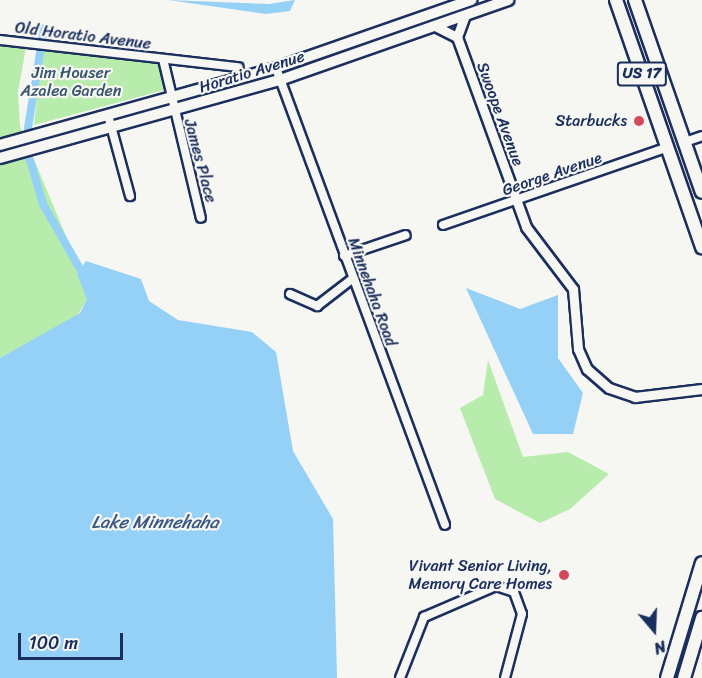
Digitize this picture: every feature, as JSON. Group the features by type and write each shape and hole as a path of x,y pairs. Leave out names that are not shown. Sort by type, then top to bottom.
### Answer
{"main road":[{"name":"Horatio Avenue","path":"0,146 276,68 444,5 471,0"},
{"name":"Horatio Avenue","path":"0,158 280,80 508,0"},
{"name":"US 17","path":"616,0 702,247"},
{"name":"US 17","path":"635,0 702,192"},
{"path":"435,26 444,5"},
{"path":"667,678 702,563"},
{"path":"684,678 702,618"}],"street":[{"path":"435,26 457,37 465,15"},
{"name":"Swoope Avenue","path":"457,37 526,227 573,289 578,349 593,377 621,393 650,398 702,388"},
{"name":"Old Horatio Avenue","path":"0,40 37,42 238,67"},
{"name":"Old Horatio Avenue","path":"163,59 174,110"},
{"name":"Minnehaha Road","path":"276,68 352,279 445,525"},
{"name":"James Place","path":"174,110 201,218"},
{"path":"108,115 130,196"},
{"path":"685,142 702,136"},
{"name":"George Avenue","path":"443,225 668,147"},
{"path":"344,256 406,235"},
{"path":"290,294 317,306 352,279"},
{"path":"400,678 424,617 496,586 514,592 522,614 505,678"}],"green space":[{"path":"0,40 27,42 18,92 20,126 79,267 87,299 77,316 0,358"},
{"name":"Jim Houser Azalea Garden","path":"43,45 159,62 168,89 34,125"},
{"path":"488,360 523,457 568,452 609,474 570,509 540,523 495,499 460,408 483,395"}],"water":[{"path":"168,0 269,4 295,0 290,11 266,14"},
{"name":"Lake Minnehaha","path":"86,261 141,279 149,301 178,320 252,332 276,352 293,451 333,519 337,678 0,678 0,358 80,313 87,299 77,274"},
{"path":"466,288 520,309 558,295 558,358 583,393 573,434 533,434"}],"waterway":[{"path":"28,128 44,28"},
{"path":"30,160 43,204 79,267"}],"place":[{"name":"Starbucks","path":"639,121"},
{"name":"Vivant Senior Living, Memory Care Homes","path":"564,575"}]}
